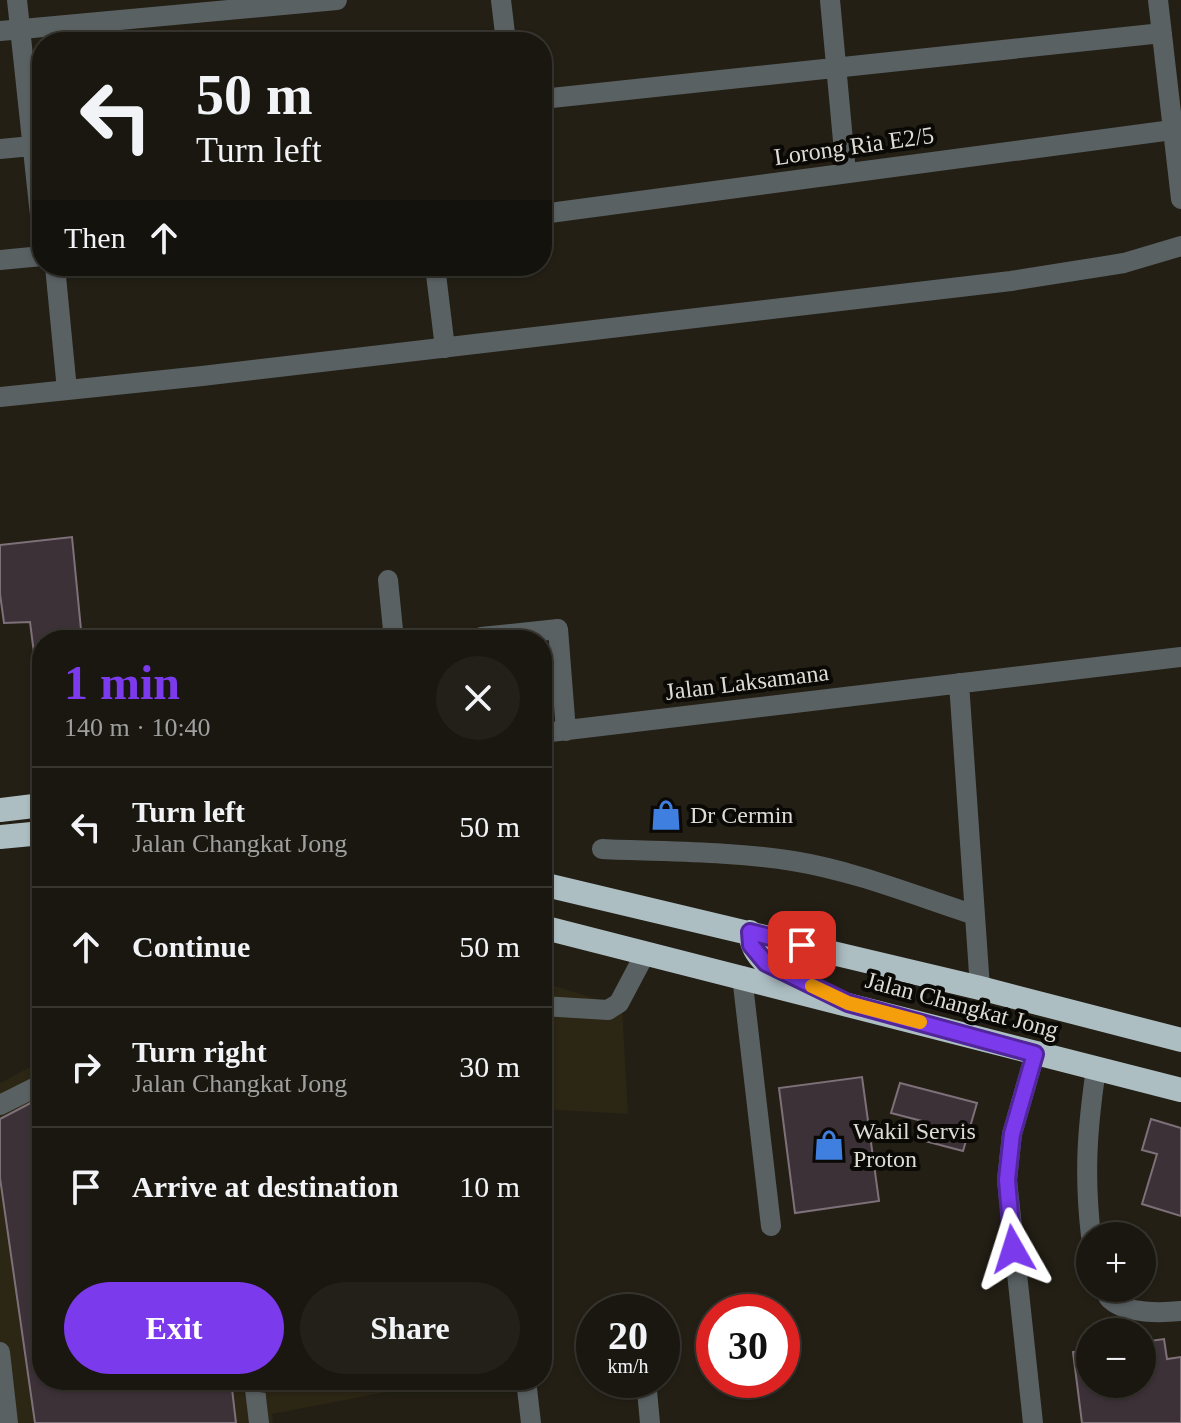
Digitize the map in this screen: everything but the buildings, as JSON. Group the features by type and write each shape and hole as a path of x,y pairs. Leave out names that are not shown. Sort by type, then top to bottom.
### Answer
{"highway":[{"path":"0,810 32,806"},
{"path":"0,837 32,834"},
{"name":"Jalan Changkat Jong","path":"552,886 980,988 1181,1040"},
{"name":"Jalan Changkat Jong","path":"552,930 1181,1090"},
{"path":"750,932 751,945 766,963 848,1003"}],"street":[{"path":"17,0 10,30 32,125"},
{"path":"10,30 250,4 337,0"},
{"path":"501,0 505,32"},
{"path":"830,0 846,173"},
{"path":"1158,0 1181,199"},
{"path":"552,98 1162,33"},
{"name":"Lorong Ria E2/5","path":"552,213 1172,130"},
{"path":"0,149 32,146"},
{"path":"0,397 1011,281 1124,263 1181,246"},
{"path":"0,260 32,257"},
{"path":"56,276 67,390"},
{"path":"436,276 445,348"},
{"path":"388,580 393,630"},
{"path":"548,630 558,629 566,731"},
{"name":"Jalan Laksamana","path":"552,732 1181,657"},
{"path":"959,683 980,988"},
{"path":"602,849 794,861 842,872 975,915"},
{"path":"552,938 574,935"},
{"path":"552,1007 608,1010 619,1003 646,952"},
{"path":"742,976 771,1226"},
{"path":"1033,1423 1007,1180 1012,1134 1035,1054"},
{"path":"1089,1222 1085,1186 1096,1069"},
{"path":"0,1105 32,1089"},
{"path":"1116,1302 1156,1314 1181,1311"},
{"path":"0,1352 8,1423"},
{"path":"255,1390 259,1423"},
{"path":"527,1390 531,1423"},
{"path":"648,1398 650,1423"}],"shaded area":[{"path":"552,985 622,1007 628,1114 552,1110"},
{"path":"32,1066 32,1390 397,1390 272,1414 273,1423 0,1423 0,1083"}],"slow traffic":[{"path":"812,986 848,1003 920,1022"}],"place":[{"name":"Dr Cermin","path":"666,815"},
{"name":"Wakil Servis Proton","path":"829,1145"}],"route":[{"path":"802,945 750,932 751,945 766,963 848,1003 1035,1054 1012,1134 1007,1180 1013,1249"}]}
